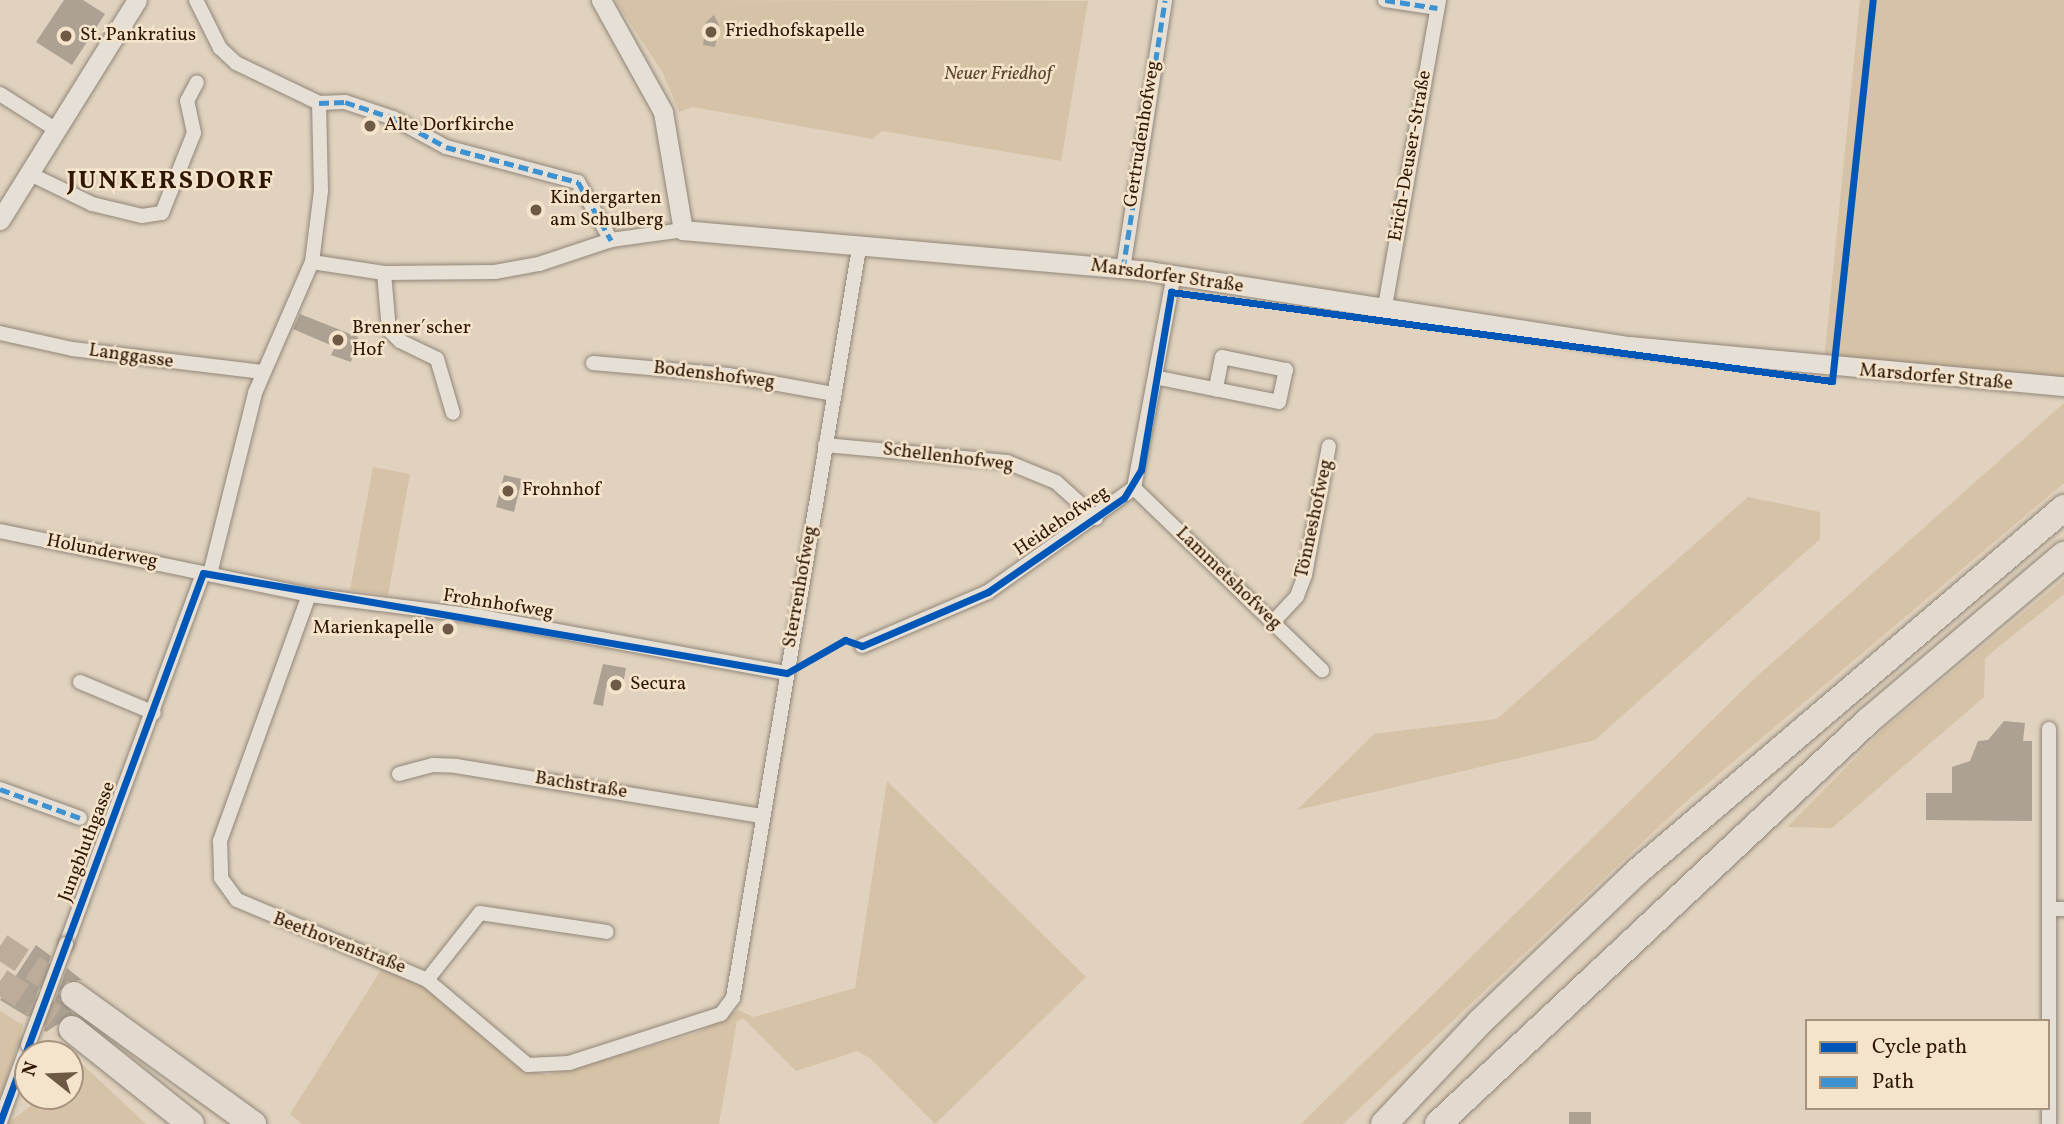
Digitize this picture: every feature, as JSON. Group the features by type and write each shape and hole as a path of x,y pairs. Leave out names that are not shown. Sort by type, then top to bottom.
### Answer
{"highway":[{"path":"1384,1124 1480,1022 1638,871 2064,509"},
{"path":"1438,1124 1868,721 2064,555"},
{"path":"74,995 253,1124"},
{"path":"1461,1124 1550,1017"},
{"path":"72,1029 191,1124"}],"street":[{"path":"0,220 137,0"},
{"path":"196,0 220,48 236,63 320,103 345,102 393,118 446,147 578,182 611,240"},
{"path":"601,0 663,112 683,230"},
{"name":"Gertrudenhofweg","path":"1123,269 1165,0"},
{"path":"1386,0 1438,4"},
{"name":"Erich-Deuser-Straße","path":"1384,312 1438,4"},
{"path":"28,173 92,204 142,216 162,213 194,132 187,101 197,82"},
{"path":"0,94 55,129"},
{"name":"Jungbluthgasse","path":"0,1122 207,573 263,372 312,262 321,191 320,103"},
{"name":"Marsdorfer Straße","path":"312,262 384,273 495,272 539,264 611,240 683,230 859,248 1123,269 1174,275 1384,312 1751,361 2064,386"},
{"name":"Sterrenhofweg","path":"727,1008 733,998 859,248"},
{"path":"384,273 389,330 400,341 437,359 453,414"},
{"name":"Heidehofweg","path":"862,646 988,592 1096,518 1134,488 1159,378 1174,275"},
{"name":"Langgasse","path":"0,333 72,349 263,372"},
{"path":"1159,378 1279,402 1286,370 1222,357 1216,389"},
{"name":"Bodenshofweg","path":"593,363 728,375 834,394"},
{"name":"Schellenhofweg","path":"825,446 1007,463 1056,482 1096,518"},
{"name":"Tönneshofweg","path":"1273,622 1297,596 1305,575 1329,446"},
{"name":"Lammetshofweg","path":"1134,488 1322,670"},
{"name":"Holunderweg","path":"0,531 207,573"},
{"name":"Frohnhofweg","path":"207,573 309,595 476,615 787,673"},
{"name":"Beethovenstraße","path":"309,595 220,841 221,878 237,900 255,911 388,959 428,980 512,1056 537,1067 569,1063 700,1025 727,1008"},
{"path":"80,682 154,713"},
{"path":"2049,729 2057,909 2050,1097"},
{"name":"Bachstraße","path":"399,774 433,765 456,766 763,816"},
{"path":"0,789 80,818"},
{"path":"428,980 480,913 607,932"}],"green space":[{"name":"Neuer Friedhof","path":"615,0 1088,1 1061,161 882,131 873,139 693,107 679,112 663,73"},
{"path":"1860,0 2064,0 2064,379 1824,361"},
{"path":"2064,403 2064,483 1681,806 1343,1124 1301,1124 1754,679"},
{"path":"373,467 410,474 388,595 350,590"},
{"path":"1748,497 1820,512 1820,539 1595,740 1297,810 1374,734 1497,719"},
{"path":"2064,579 2064,594 1985,658 1984,697 1832,828 1787,827 1885,728"},
{"path":"887,781 1086,977 935,1124 870,1058 857,1051 796,1071 743,1018 737,1021 719,1124 302,1124 290,1114 381,970 407,976 446,1001 516,1066 547,1075 695,1034 738,1010 754,1017 855,988"},
{"path":"0,1011 23,1025 19,1040 14,1040 14,1056 0,1104"},
{"path":"84,1066 146,1124 7,1124 25,1110 84,1110"}],"building":[{"name":"St. Pankratius","path":"64,0 83,0 105,14 72,65 36,42"},
{"name":"Friedhofskapelle","path":"714,15 719,25 715,47 703,45 706,22"},
{"name":"Brenner´scher Hof","path":"300,314 358,337 351,362 331,355 335,347 293,329"},
{"name":"Frohnhof","path":"504,475 522,479 514,512 496,507"},
{"name":"Secura","path":"603,664 626,668 622,690 606,687 603,706 593,704"},
{"path":"2004,721 2025,723 2023,741 2032,741 2032,821 1926,820 1926,793 1952,793 1952,767 1970,761 1978,741 1988,740"},
{"path":"36,945 51,956 28,1017 0,1000"},
{"path":"67,968 82,980 67,981 58,993 73,1014 46,1032 44,1030"},
{"path":"1569,1112 1591,1112 1591,1124 1569,1124"}],"tunnel":[{"path":"0,946 74,995"},
{"path":"0,981 72,1029"}],"marked path":[{"path":"1123,269 1165,0"},
{"path":"1385,0 1437,8"},
{"path":"319,103 345,102 393,118 446,147 578,182 611,240"},
{"path":"0,789 80,818"}],"cycle path":[{"path":"0,1122 203,573 787,673 845,640 862,646 988,592 1124,498 1141,470 1171,292 1832,381 1873,0"}],"place":[{"name":"Friedhofskapelle","path":"711,32"},
{"name":"St. Pankratius","path":"66,36"},
{"name":"Alte Dorfkirche","path":"370,126"},
{"name":"Kindergarten am Schulberg","path":"536,210"},
{"name":"Brenner´scher Hof","path":"338,340"},
{"name":"Frohnhof","path":"508,491"},
{"name":"Marienkapelle","path":"448,629"},
{"name":"Secura","path":"616,685"}],"district":[{"name":"JUNKERSDORF","path":"171,182"}]}
